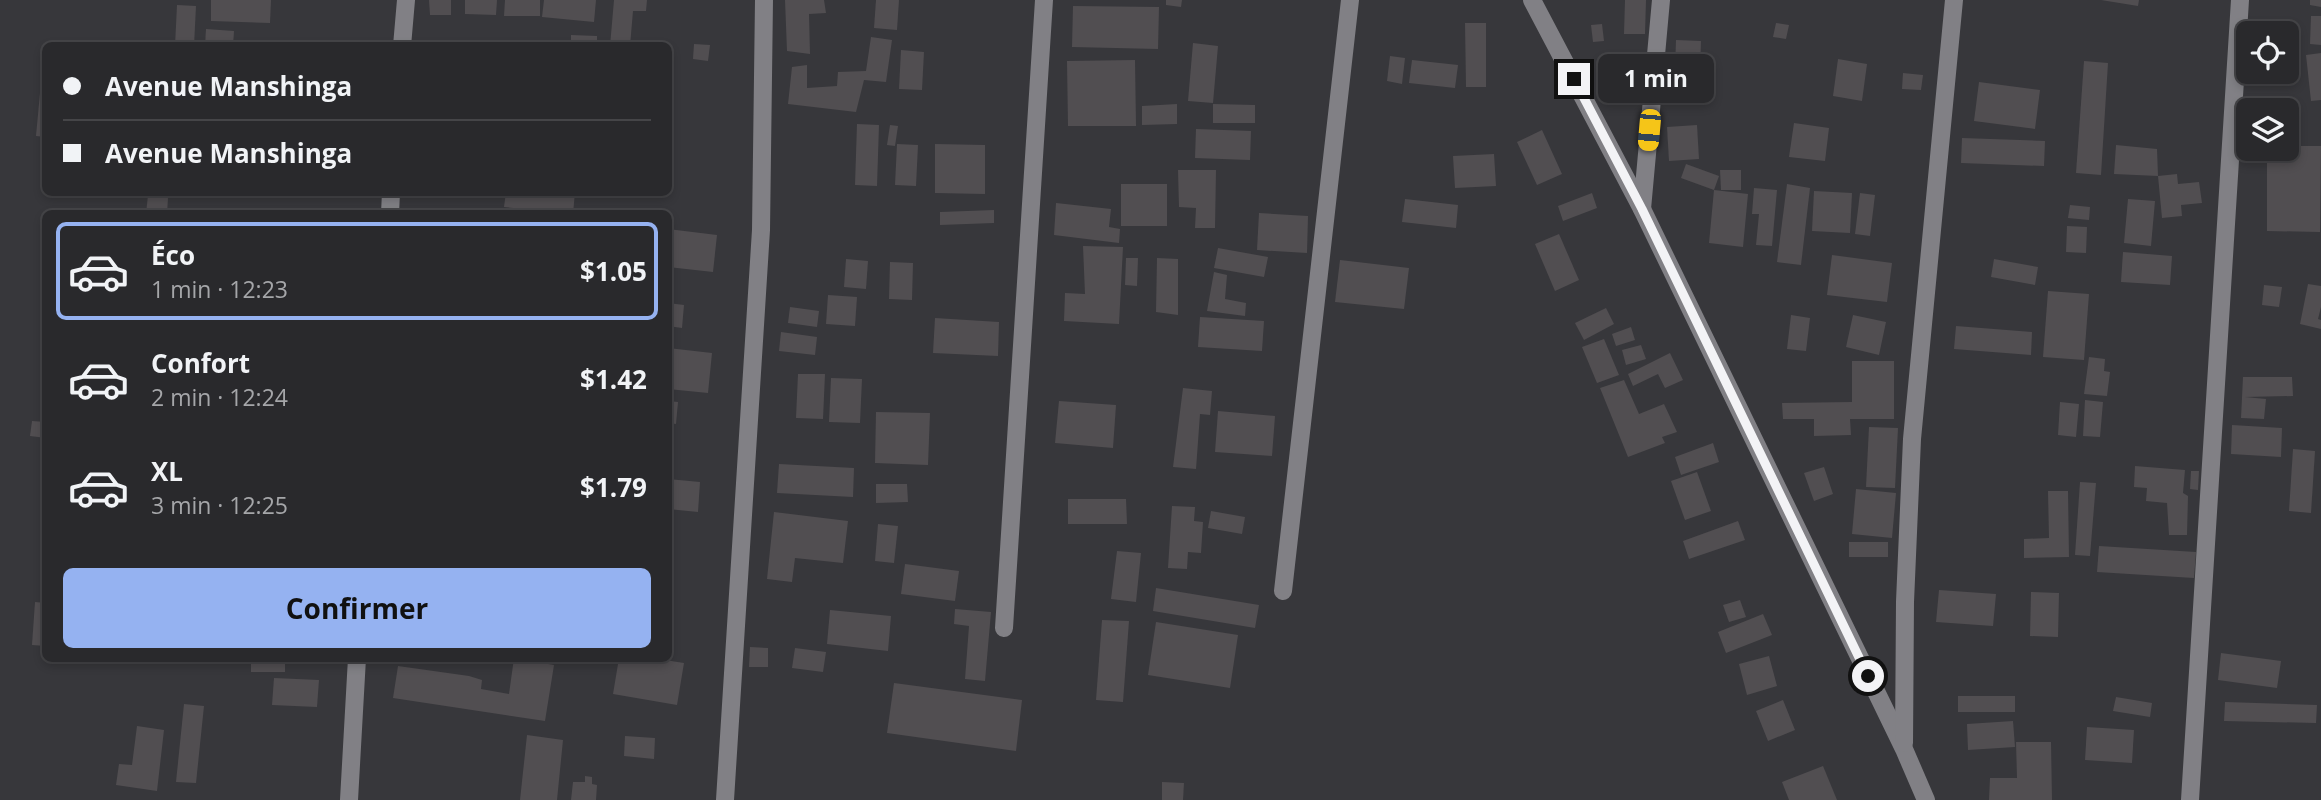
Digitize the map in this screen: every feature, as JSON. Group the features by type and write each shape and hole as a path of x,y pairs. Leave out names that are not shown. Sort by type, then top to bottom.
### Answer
{"street":[{"path":"402,42 405,0"},
{"path":"725,800 761,230 764,0"},
{"path":"1003,628 1044,0"},
{"path":"1283,591 1350,0"},
{"path":"1532,0 1642,209 1904,749 1926,800"},
{"path":"1642,209 1661,0"},
{"path":"1904,749 1905,602 1912,439 1954,0"},
{"path":"2190,800 2240,0"},
{"path":"349,800 357,662"}],"building":[{"path":"211,0 271,0 270,23 211,21"},
{"path":"429,0 451,0 451,15 430,15"},
{"path":"465,0 497,0 496,15 465,14"},
{"path":"505,0 540,0 540,16 504,16"},
{"path":"544,0 596,0 594,22 542,17"},
{"path":"614,0 647,0 646,11 633,11 630,42 610,42"},
{"path":"785,0 824,0 826,13 809,14 810,54 787,51"},
{"path":"876,0 899,0 897,30 874,28"},
{"path":"1166,0 1182,0 1181,7 1166,5"},
{"path":"1625,0 1646,0 1645,34 1624,34"},
{"path":"2101,0 2139,0 2138,6"},
{"path":"2310,0 2321,0 2321,7 2310,5"},
{"path":"177,5 196,6 194,42 175,42"},
{"path":"1073,6 1159,7 1158,49 1072,47"},
{"path":"2311,16 2321,16 2321,45 2310,44"},
{"path":"1465,23 1486,23 1486,87 1466,87"},
{"path":"1776,23 1789,25 1786,39 1773,37"},
{"path":"1602,24 1604,41 1593,42 1591,25"},
{"path":"206,29 234,31 233,42 205,42"},
{"path":"571,35 597,36 597,42 571,42"},
{"path":"871,37 892,40 886,82 864,80 856,112 788,104 792,67 807,65 807,88 837,86 838,72 866,71"},
{"path":"1676,40 1701,41 1699,101 1674,99"},
{"path":"1193,43 1218,46 1213,103 1188,101"},
{"path":"694,44 710,45 708,61 693,59"},
{"path":"901,50 924,52 922,90 899,89"},
{"path":"2321,53 2321,100 2311,101 2306,55"},
{"path":"1390,56 1405,58 1402,84 1387,81"},
{"path":"1838,59 1867,64 1862,101 1833,96"},
{"path":"1135,60 1136,126 1068,126 1067,61"},
{"path":"1412,60 1458,65 1455,88 1409,83"},
{"path":"2084,61 2108,63 2101,175 2076,173"},
{"path":"1903,73 1923,75 1921,90 1902,89"},
{"path":"41,82 42,82 42,137 36,136"},
{"path":"1979,82 2040,90 2035,129 1974,121"},
{"path":"1177,104 1177,124 1142,125 1142,106"},
{"path":"1213,104 1255,105 1255,123 1213,123"},
{"path":"1794,123 1829,128 1825,161 1789,157"},
{"path":"857,124 879,125 877,186 855,185"},
{"path":"890,125 898,126 895,146 887,145"},
{"path":"1697,125 1699,159 1669,161 1667,127"},
{"path":"1196,129 1251,131 1250,160 1195,158"},
{"path":"1542,130 1562,174 1537,185 1517,142"},
{"path":"1962,138 2045,141 2044,166 1961,163"},
{"path":"897,144 918,145 916,186 895,185"},
{"path":"935,144 985,145 985,194 935,193"},
{"path":"2116,145 2157,149 2158,176 2114,174"},
{"path":"2299,146 2321,146 2320,232 2267,231 2267,161 2299,161"},
{"path":"1494,154 1496,186 1455,188 1453,156"},
{"path":"1686,164 1719,176 1714,190 1681,178"},
{"path":"1178,170 1216,170 1215,228 1195,228 1196,208 1179,207"},
{"path":"1720,170 1741,170 1741,190 1721,190"},
{"path":"2177,174 2178,184 2199,182 2202,203 2181,205 2182,216 2162,218 2158,176"},
{"path":"1121,184 1167,184 1167,226 1121,226"},
{"path":"1787,184 1810,188 1801,265 1777,262"},
{"path":"1754,188 1777,190 1772,246 1756,245 1759,214 1752,214"},
{"path":"1714,190 1748,194 1743,247 1709,243"},
{"path":"1814,191 1852,193 1850,233 1812,231"},
{"path":"1592,193 1597,208 1563,221 1558,206"},
{"path":"1860,193 1875,195 1870,236 1855,234"},
{"path":"148,196 168,198 167,210 146,210"},
{"path":"505,196 575,196 573,210 504,207"},
{"path":"1405,199 1458,205 1456,228 1402,222"},
{"path":"2128,199 2155,201 2151,246 2124,243"},
{"path":"1056,203 1111,209 1109,227 1120,229 1119,243 1054,235"},
{"path":"2070,205 2090,207 2089,220 2068,218"},
{"path":"994,210 994,223 940,225 940,212"},
{"path":"1259,213 1308,216 1307,253 1257,250"},
{"path":"2067,226 2087,227 2086,253 2066,252"},
{"path":"672,229 717,235 713,272 672,267"},
{"path":"1559,234 1579,280 1555,291 1535,244"},
{"path":"1083,246 1123,247 1119,324 1064,321 1065,293 1085,294"},
{"path":"1218,248 1268,257 1264,277 1214,268"},
{"path":"2123,252 2172,256 2170,285 2121,282"},
{"path":"1832,255 1892,263 1887,302 1827,295"},
{"path":"1126,258 1138,258 1137,286 1125,285"},
{"path":"1157,258 1178,259 1178,315 1156,312"},
{"path":"846,259 868,261 866,289 844,287"},
{"path":"1994,259 2038,267 2035,285 1991,277"},
{"path":"1340,260 1409,268 1404,309 1335,302"},
{"path":"890,262 913,263 912,300 889,299"},
{"path":"1214,272 1227,275 1225,299 1246,303 1245,316 1207,311"},
{"path":"2308,284 2321,286 2318,319 2321,320 2321,329 2300,324"},
{"path":"2264,285 2282,287 2279,307 2262,305"},
{"path":"2048,291 2089,294 2084,360 2043,357"},
{"path":"828,295 857,297 855,326 826,324"},
{"path":"672,304 684,305 682,328 672,327"},
{"path":"790,307 819,311 817,327 788,323"},
{"path":"1606,308 1614,324 1584,340 1575,323"},
{"path":"1791,315 1810,318 1806,351 1787,349"},
{"path":"1853,315 1886,322 1879,355 1846,347"},
{"path":"1200,317 1264,321 1262,351 1198,347"},
{"path":"935,318 999,322 998,356 933,353"},
{"path":"1956,326 2032,332 2031,355 1954,349"},
{"path":"1631,327 1635,340 1616,346 1612,334"},
{"path":"781,332 817,337 815,355 779,351"},
{"path":"1604,339 1619,375 1597,383 1582,347"},
{"path":"1641,345 1646,359 1626,365 1622,350"},
{"path":"672,348 712,353 708,393 672,389"},
{"path":"1670,353 1683,380 1665,388 1658,374 1633,386 1628,374"},
{"path":"2089,357 2105,359 2104,371 2110,372 2107,396 2084,394"},
{"path":"1852,361 1894,361 1894,419 1850,419 1851,435 1814,436 1814,419 1783,419 1782,403 1852,402"},
{"path":"798,374 825,374 823,419 796,418"},
{"path":"2243,377 2292,377 2293,396 2245,397 2266,399 2264,419 2241,418"},
{"path":"831,378 862,379 860,423 829,422"},
{"path":"1624,380 1639,414 1664,404 1677,432 1662,437 1665,443 1628,457 1600,388"},
{"path":"1183,388 1212,391 1210,415 1200,414 1196,469 1173,467"},
{"path":"2085,400 2103,402 2100,437 2083,436"},
{"path":"672,401 678,402 676,424 672,424"},
{"path":"1059,401 1116,405 1113,448 1055,443"},
{"path":"2060,402 2079,404 2076,437 2058,435"},
{"path":"1218,411 1275,416 1272,456 1215,452"},
{"path":"876,412 930,413 928,465 875,463"},
{"path":"32,421 42,422 42,438 30,436"},
{"path":"2232,425 2282,428 2281,457 2231,454"},
{"path":"1869,427 1898,428 1895,488 1866,487"},
{"path":"1713,443 1719,462 1681,475 1675,457"},
{"path":"2293,449 2315,451 2311,513 2289,511"},
{"path":"779,464 854,468 853,497 777,493"},
{"path":"2135,466 2185,470 2183,493 2188,496 2187,535 2169,535 2167,503 2146,501 2147,488 2134,487"},
{"path":"1824,467 1833,494 1814,501 1804,473"},
{"path":"2191,471 2199,471 2198,490 2190,489"},
{"path":"1697,472 1711,511 1685,520 1671,481"},
{"path":"672,479 700,482 698,512 672,509"},
{"path":"2080,482 2096,483 2090,556 2075,555"},
{"path":"876,484 907,484 908,502 876,503"},
{"path":"1856,489 1896,493 1892,538 1852,534"},
{"path":"2048,491 2068,491 2069,557 2024,558 2024,539 2049,538"},
{"path":"1068,499 1126,499 1127,524 1068,524"},
{"path":"1172,506 1195,507 1194,521 1203,522 1201,553 1188,552 1187,569 1168,568"},
{"path":"1211,511 1245,517 1242,534 1208,528"},
{"path":"774,512 848,521 843,563 795,558 792,582 767,579"},
{"path":"1738,521 1745,540 1689,559 1683,541"},
{"path":"878,524 898,526 894,563 875,561"},
{"path":"1849,542 1888,542 1888,557 1849,557"},
{"path":"2099,546 2196,552 2194,578 2097,572"},
{"path":"1117,551 1141,553 1136,602 1111,599"},
{"path":"905,564 959,571 955,601 901,594"},
{"path":"1156,588 1259,605 1255,628 1153,611"},
{"path":"1939,590 1996,594 1993,626 1936,622"},
{"path":"2031,592 2059,593 2058,637 2030,636"},
{"path":"1740,600 1746,617 1729,622 1723,605"},
{"path":"35,602 42,603 42,646 32,645"},
{"path":"955,609 991,612 985,681 965,679 969,626 954,624"},
{"path":"830,610 891,616 888,651 827,644"},
{"path":"1763,614 1772,635 1726,653 1718,632"},
{"path":"1102,620 1129,621 1123,702 1096,700"},
{"path":"1156,622 1238,635 1230,688 1148,675"},
{"path":"750,647 768,648 768,667 749,667"},
{"path":"795,648 826,652 823,672 792,668"},
{"path":"2221,653 2281,661 2277,688 2218,680"},
{"path":"1769,656 1777,686 1747,695 1739,664"},
{"path":"251,662 285,662 285,672 251,672"},
{"path":"513,662 554,665 545,721 393,698 398,666 469,676 482,680 481,689 509,694"},
{"path":"618,662 684,663 677,705 613,694"},
{"path":"274,678 319,680 317,707 272,705"},
{"path":"894,683 1022,700 1016,751 887,733"},
{"path":"1958,696 2015,696 2015,712 1958,712"},
{"path":"2116,697 2152,703 2150,717 2113,711"},
{"path":"1783,700 1795,730 1768,741 1756,711"},
{"path":"2225,702 2317,705 2316,723 2224,721"},
{"path":"184,704 204,706 196,783 176,782"},
{"path":"2013,721 2015,747 1968,750 1967,724"},
{"path":"137,726 164,730 157,791 116,785 119,764 132,765"},
{"path":"2087,727 2134,730 2132,763 2085,760"},
{"path":"527,735 563,740 557,800 520,800"},
{"path":"625,736 655,738 654,759 624,756"},
{"path":"2016,742 2051,742 2052,800 1989,800 1990,778 2017,778"},
{"path":"1823,766 1837,800 1789,800 1782,782"},
{"path":"585,776 592,777 592,784 597,785 596,800 571,800 573,782 585,782"},
{"path":"1162,782 1184,783 1183,800 1162,800"}],"route":[{"path":"1574,79 1642,209 1868,676"}]}
